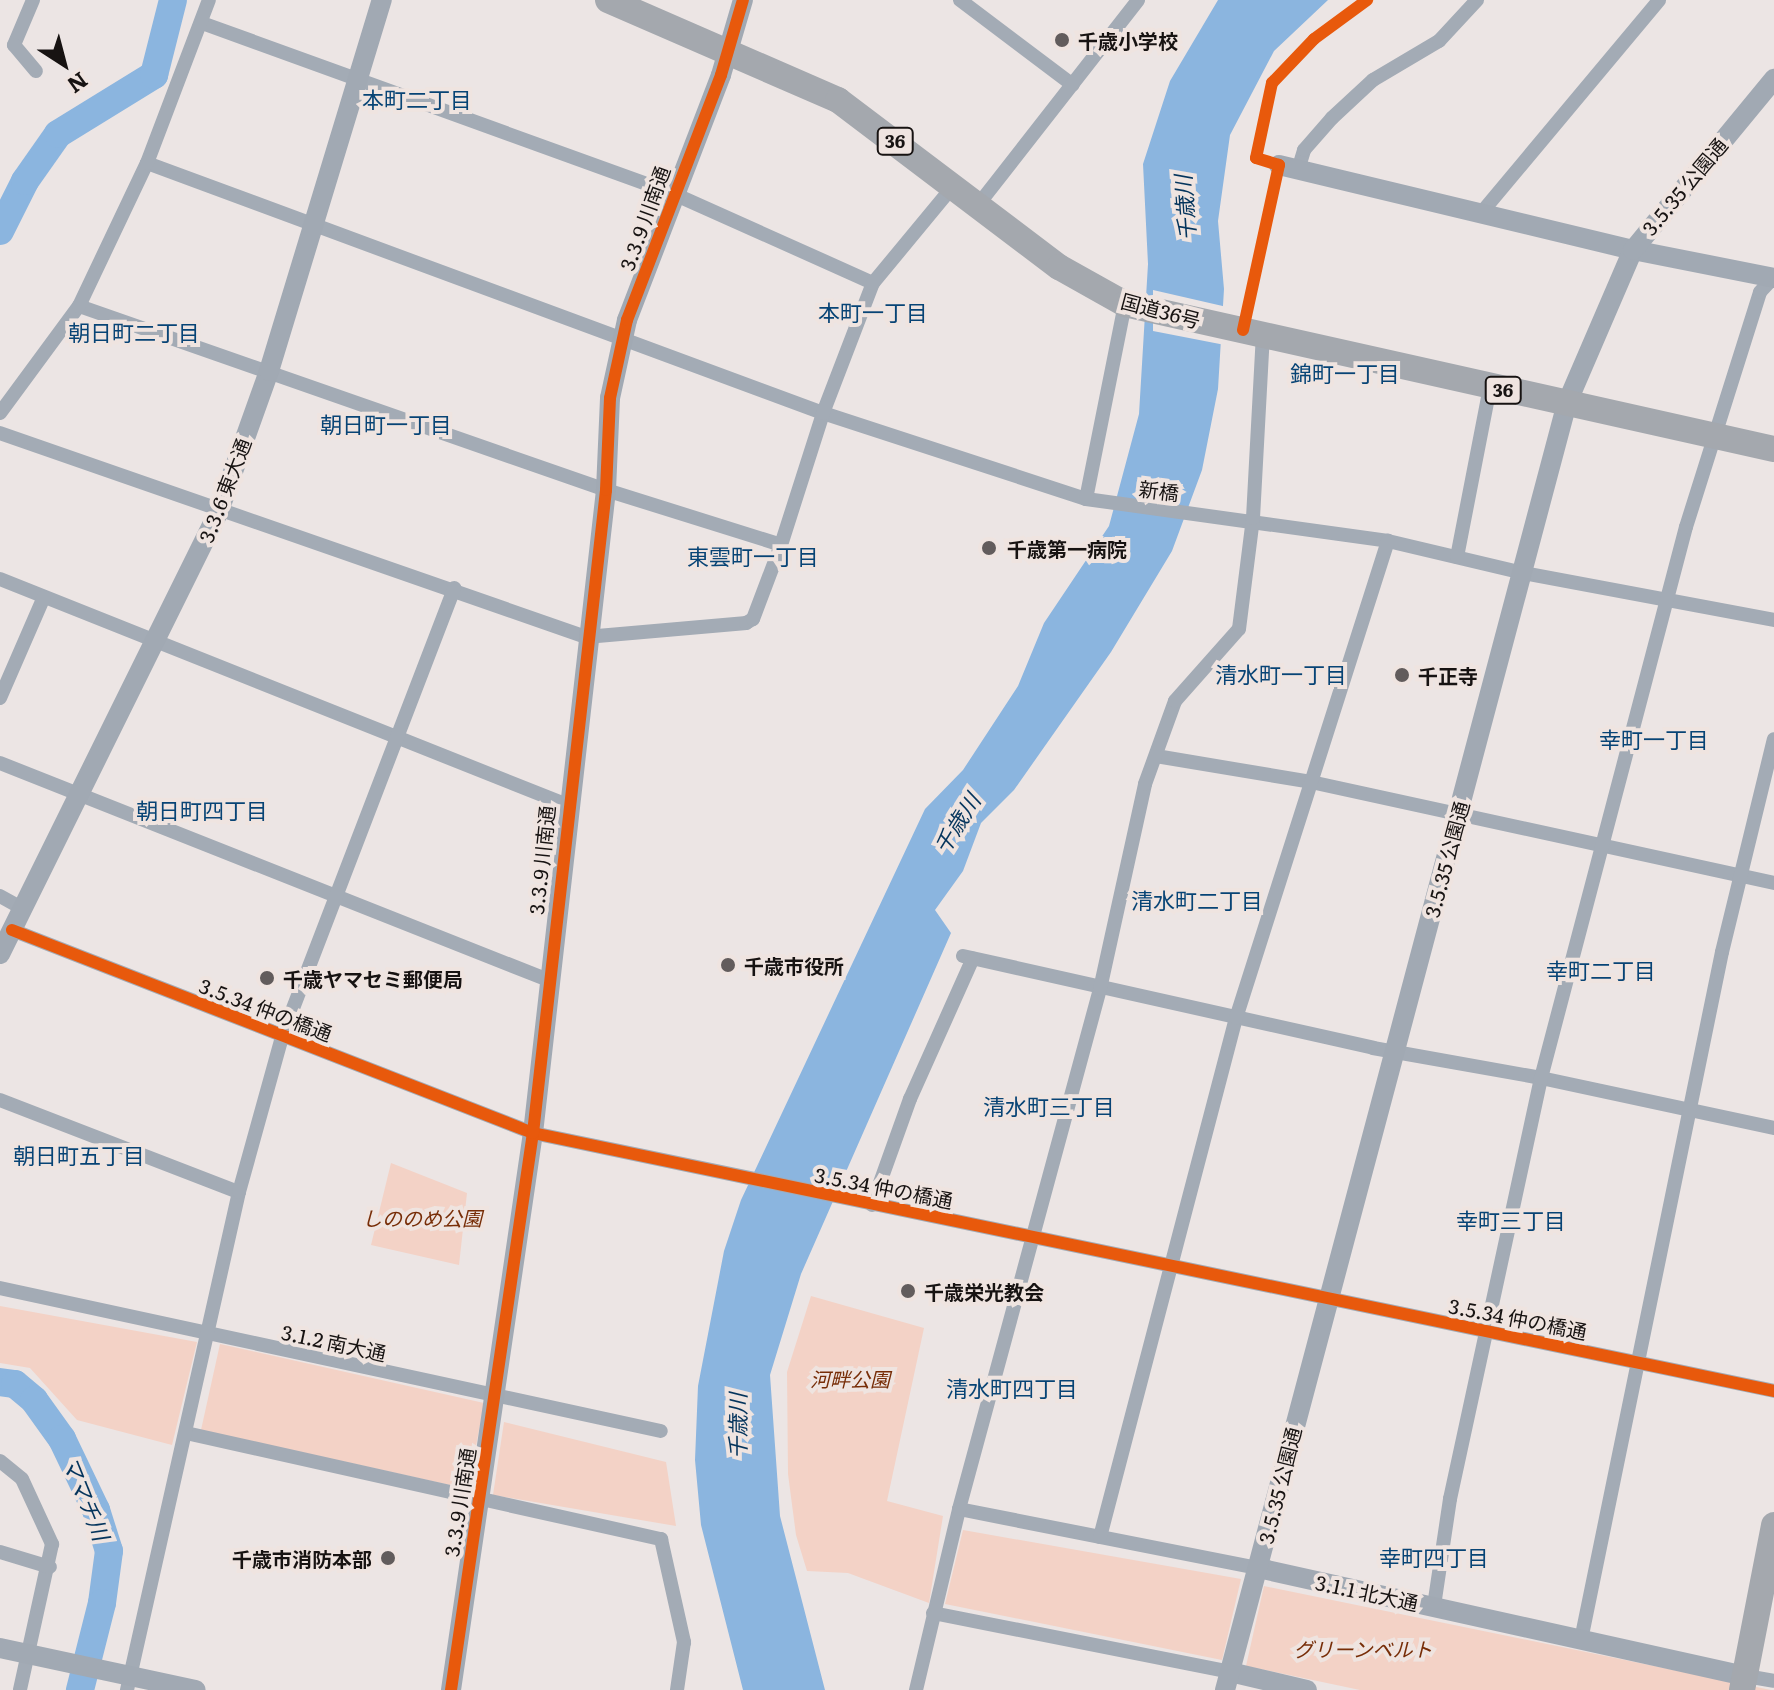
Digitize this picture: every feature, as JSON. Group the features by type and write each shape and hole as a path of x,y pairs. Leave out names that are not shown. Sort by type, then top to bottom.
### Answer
{"highway":[{"name":"国道36号","path":"610,1 838,100 1059,267 1125,304 1774,449"},
{"path":"1744,1683 1774,1525"}],"street":[{"path":"33,0 14,45 36,71"},
{"path":"0,413 79,306 147,163 209,0"},
{"name":"3.3.6 東大通","path":"0,954 220,508 269,371 382,0"},
{"name":"3.3.9 川南通","path":"451,1690 533,1133 586,637 606,490 610,398 622,338 721,75 725,49 743,0"},
{"path":"960,0 1073,85"},
{"path":"978,205 1138,0"},
{"path":"1288,167 1332,118 1373,80 1439,41 1477,0"},
{"path":"1482,212 1659,0"},
{"path":"202,23 356,82 674,194 873,283"},
{"name":"3.5.35 公園通","path":"1228,1681 1326,1301 1567,403 1633,250 1774,79"},
{"name":"新橋","path":"147,163 315,222 823,413 1086,499 1112,505 1253,518 1388,541 1523,573 1774,620"},
{"path":"1288,167 1633,250 1774,277"},
{"path":"0,433 454,588 586,637 746,623 753,619 781,545 823,413 873,283 954,185"},
{"path":"1434,1606 1485,1332 1541,1078 1713,436 1760,292 1774,277"},
{"path":"1086,499 1125,304"},
{"path":"79,306 606,490 781,545"},
{"path":"916,1690 959,1509 1100,989 1145,784 1175,701 1239,629 1253,518 1263,334"},
{"path":"1457,557 1490,387"},
{"path":"1100,1537 1174,1267 1236,1018 1388,541"},
{"path":"0,579 567,805"},
{"path":"129,1683 239,1192 282,1037 454,588"},
{"path":"0,698 44,597"},
{"path":"1581,1640 1741,876 1774,739"},
{"path":"1156,756 1311,782 1774,883"},
{"path":"0,763 548,980"},
{"path":"0,896 23,909"},
{"name":"3.5.34 仲の橋通","path":"12,930 533,1133 1326,1301 1638,1361 1774,1391"},
{"path":"872,1205 899,1125 968,957 1236,1018 1774,1128"},
{"path":"0,1100 239,1192"},
{"name":"3.1.2 南大通","path":"0,1288 495,1398 661,1431"},
{"path":"186,1433 661,1539 684,1642 677,1690"},
{"path":"0,1461 22,1479 40,1510 52,1544 50,1567 20,1690"},
{"name":"3.1.1 北大通","path":"959,1509 1434,1606 1581,1640 1744,1683 1774,1681"},
{"path":"0,1552 50,1567"},
{"path":"933,1613 1228,1681 1307,1690"},
{"path":"0,1648 95,1668 129,1683 196,1690"}],"green space":[{"name":"しののめ公園","path":"391,1163 467,1193 459,1265 371,1245"},
{"name":"河畔公園","path":"811,1296 924,1328 887,1501 943,1516 929,1603 848,1573 807,1571 796,1535 788,1474 787,1372"},
{"path":"0,1306 197,1342 172,1445 77,1420 30,1368 0,1363"},
{"path":"220,1344 484,1403 468,1489 201,1430"},
{"path":"504,1422 666,1462 676,1526 493,1495"},
{"path":"963,1530 1241,1579 1222,1660 945,1604"},
{"name":"グリーンベルト","path":"1264,1586 1771,1690 1360,1690 1246,1666"}],"water":[{"name":"千歳川","path":"1218,0 1328,0 1274,51 1230,135 1218,221 1224,289 1218,389 1202,470 1172,551 1111,652 1014,790 981,823 963,871 935,910 951,933 801,1274 770,1375 780,1516 825,1690 743,1690 701,1525 695,1460 698,1386 724,1251 741,1200 925,809 963,770 1018,686 1044,623 1109,526 1139,414 1148,264 1143,164 1170,81"}],"pier":[{"path":"1153,290 1227,307 1225,345 1153,331"}],"waterway":[{"name":"ママチ川","path":"0,231 25,181 58,134 154,75 173,0"},
{"name":"ママチ川","path":"0,1382 15,1384 34,1400 62,1439 96,1510 109,1551 102,1603 80,1690"}],"cycle path":[{"path":"451,1690 533,1133 606,490 610,398 627,320 721,75 743,0"},
{"path":"1243,330 1279,165 1256,158 1272,83 1314,39 1367,0"},
{"path":"12,930 533,1133 1774,1391"}],"place":[{"name":"千歳小学校","path":"1062,40"},
{"name":"千歳第一病院","path":"989,548"},
{"name":"千正寺","path":"1402,675"},
{"name":"千歳市役所","path":"728,965"},
{"name":"千歳ヤマセミ郵便局","path":"267,978"},
{"name":"千歳栄光教会","path":"908,1291"},
{"name":"千歳市消防本部","path":"388,1558"}],"district":[{"name":"本町二丁目","path":"417,99"},
{"name":"本町一丁目","path":"873,312"},
{"name":"朝日町二丁目","path":"134,332"},
{"name":"錦町一丁目","path":"1345,373"},
{"name":"朝日町一丁目","path":"386,424"},
{"name":"東雲町一丁目","path":"753,556"},
{"name":"清水町一丁目","path":"1281,674"},
{"name":"幸町一丁目","path":"1654,739"},
{"name":"朝日町四丁目","path":"202,810"},
{"name":"清水町二丁目","path":"1197,900"},
{"name":"幸町二丁目","path":"1601,970"},
{"name":"清水町三丁目","path":"1049,1106"},
{"name":"朝日町五丁目","path":"79,1155"},
{"name":"幸町三丁目","path":"1511,1220"},
{"name":"清水町四丁目","path":"1012,1388"},
{"name":"幸町四丁目","path":"1434,1557"}]}
